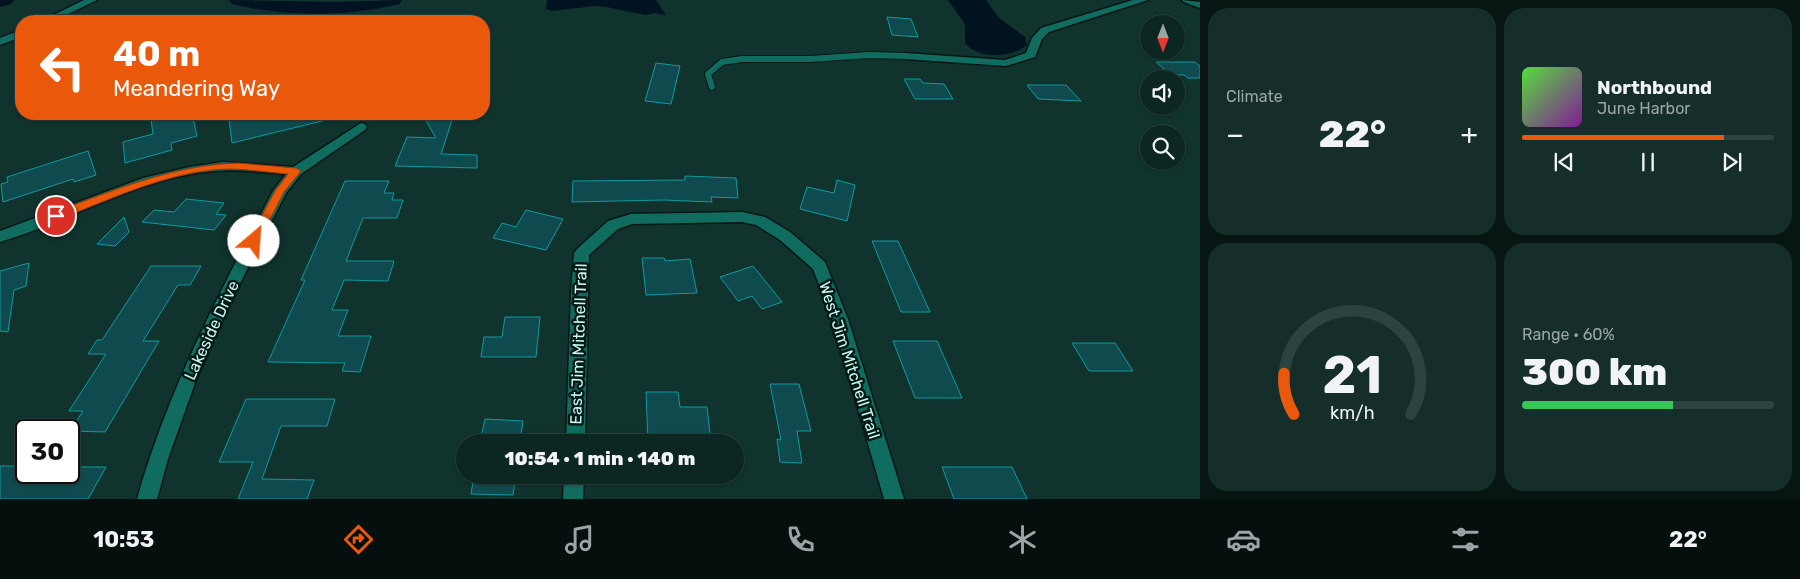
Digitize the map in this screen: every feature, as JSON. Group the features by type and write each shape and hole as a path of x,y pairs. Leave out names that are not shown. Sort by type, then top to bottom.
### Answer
{"street":[{"path":"904,56 1006,63 1016,61 1031,56 1037,38 1045,30 1143,0"},
{"path":"1187,0 1200,5"},
{"path":"59,15 90,1"},
{"path":"0,42 15,36"},
{"name":"Lakeside Drive","path":"147,499 154,471 176,406 204,340 280,191 296,171 361,127"},
{"path":"0,237 148,181 167,176 212,167 238,166 296,171"},
{"name":"East Jim Mitchell Trail","path":"575,434 578,292 582,253 613,225 632,220 698,217"},
{"name":"West Jim Mitchell Trail","path":"698,217 742,217 760,221 784,236 820,266 840,319 894,499"},
{"path":"573,499 574,484"}],"lane":[{"path":"712,87 708,74 722,62 742,59 810,59 869,54 904,56"}],"water":[{"path":"547,0 656,0 666,15 654,13 645,15 594,6 552,11 546,9"},
{"path":"948,0 986,0 999,18 1025,37 1027,45 1013,53 1004,55 986,55 978,52 965,43 965,24"}],"building":[{"path":"887,17 911,19 918,37 892,35"},
{"path":"1156,62 1195,62 1200,66 1200,78 1188,78 1185,76 1185,70 1165,70"},
{"path":"656,63 680,66 671,104 645,101"},
{"path":"904,79 920,79 923,83 944,84 953,99 915,99"},
{"path":"1027,85 1066,85 1081,101 1038,99"},
{"path":"151,120 193,120 197,136 171,143 172,150 125,163 123,142 153,134"},
{"path":"229,120 326,120 232,143"},
{"path":"426,120 452,120 441,154 477,155 477,168 395,166 407,137 436,138"},
{"path":"88,151 96,175 74,182 73,179 3,202 1,184 8,182 7,177"},
{"path":"685,176 736,178 738,198 711,197 712,202 664,200 572,202 573,181 685,180"},
{"path":"837,180 855,185 847,221 800,209 807,187 834,193"},
{"path":"345,181 389,181 384,193 394,193 392,200 403,200 397,218 363,218 346,261 394,261 388,281 344,280 332,310 348,310 338,336 371,336 360,372 342,371 345,363 268,362 305,280 301,280"},
{"path":"186,199 224,203 216,214 226,215 214,230 142,222 154,210 174,212"},
{"path":"526,210 563,219 546,250 493,238 502,223 516,227"},
{"path":"124,217 129,232 115,246 97,244"},
{"path":"872,241 898,241 930,312 901,312"},
{"path":"642,258 664,258 665,261 690,259 697,293 646,295"},
{"path":"29,263 26,286 14,290 8,332 0,331 0,271"},
{"path":"151,266 201,266 190,285 178,285 143,341 159,341 105,432 80,431 80,419 78,419 83,411 69,411 106,354 88,354 97,340 102,340"},
{"path":"753,266 782,302 762,309 752,296 738,301 720,277"},
{"path":"505,317 540,317 536,357 481,357 484,337 502,337"},
{"path":"893,341 937,341 962,398 915,398"},
{"path":"1072,343 1115,343 1133,371 1089,371"},
{"path":"770,384 799,384 811,431 797,431 802,463 780,462 777,439 781,440"},
{"path":"646,392 678,392 680,407 707,407 710,434 648,434"},
{"path":"246,399 335,399 327,426 281,426 262,479 314,480 307,499 238,499 253,462 219,462"},
{"path":"485,419 523,421 521,434 482,434"},
{"path":"0,466 15,466 15,484 80,484 80,467 106,467 88,499 0,499"},
{"path":"942,467 1012,467 1027,499 954,499"},
{"path":"473,484 515,484 513,495 471,494"}],"waterway":[{"path":"0,1 4,0"},
{"path":"239,0 316,8 335,8 392,0"}],"route":[{"path":"56,216 148,181 212,167 238,166 296,171 280,191 254,241"}]}
